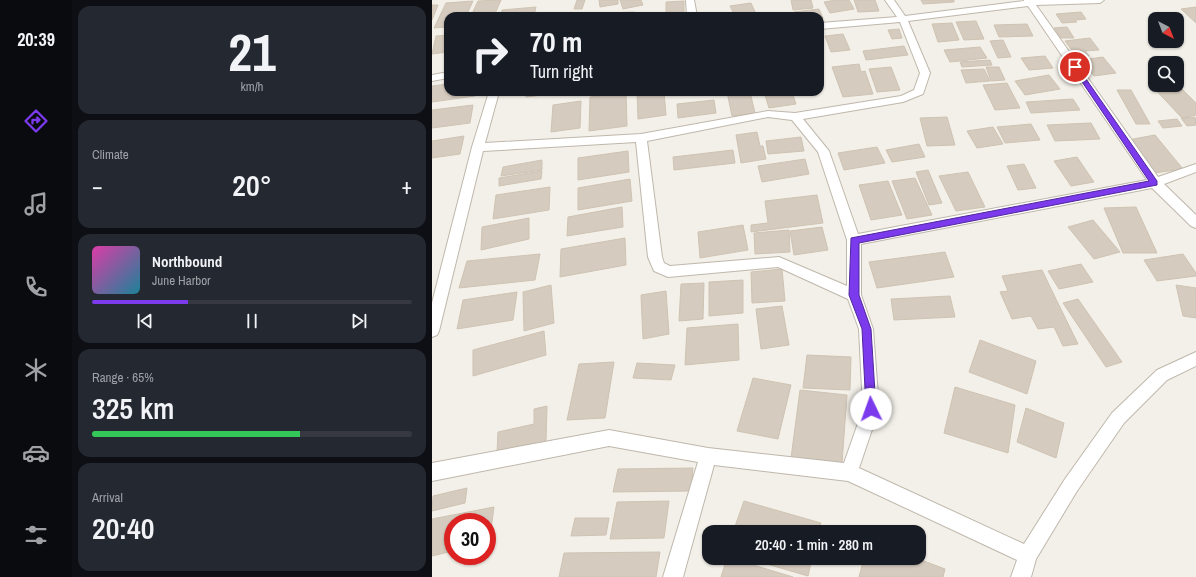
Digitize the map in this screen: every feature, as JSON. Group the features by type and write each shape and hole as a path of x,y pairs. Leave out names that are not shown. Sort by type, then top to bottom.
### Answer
{"street":[{"path":"690,0 692,12"},
{"path":"478,147 641,138 768,114 795,117 903,99 919,92 925,73 903,19 889,0"},
{"path":"824,26 903,19 1029,2 1100,0"},
{"path":"1029,2 1155,183 1196,223"},
{"path":"432,78 444,76"},
{"path":"432,331 478,147 493,96"},
{"path":"795,117 823,151 854,240 854,295 866,329 871,409 849,472"},
{"path":"641,138 655,257 659,267 668,272 779,262 854,295"},
{"path":"854,240 1155,183 1196,168"},
{"path":"1021,577 1028,555 1071,485 1118,418 1162,375 1196,359"},
{"path":"432,472 609,438 708,456 849,472 1028,555"},
{"path":"673,577 708,456"}],"building":[{"path":"501,0 496,12 473,12 478,1"},
{"path":"577,0 585,0 582,9 574,9"},
{"path":"599,0 618,0 618,4 600,7"},
{"path":"620,0 641,0 643,5 623,9"},
{"path":"791,0 811,0 813,8 793,10"},
{"path":"849,0 854,9 830,13 824,2"},
{"path":"854,0 875,0 879,11 858,12"},
{"path":"921,0 954,0 954,2 923,4"},
{"path":"473,1 468,12 444,12 444,27 434,28 446,3"},
{"path":"684,1 684,12 666,12 666,2"},
{"path":"751,3 755,12 733,12 730,6"},
{"path":"432,5 438,5 432,20"},
{"path":"536,7 535,12 502,12 502,10"},
{"path":"1196,7 1196,23 1181,9"},
{"path":"819,9 820,12 794,12"},
{"path":"1081,12 1086,19 1075,20 1077,22 1062,23 1056,14"},
{"path":"976,21 984,39 964,40 956,22"},
{"path":"952,23 959,40 938,42 932,24"},
{"path":"1027,24 1033,36 999,37 994,25"},
{"path":"1067,27 1074,38 1061,38 1054,28"},
{"path":"899,29 902,38 892,39 888,30"},
{"path":"843,34 850,50 831,52 825,36"},
{"path":"444,35 444,52 432,54 436,36"},
{"path":"1090,38 1099,50 1085,51 1089,56 1077,57 1065,41"},
{"path":"1003,40 1011,57 998,58 990,41"},
{"path":"904,46 908,55 866,60 863,51"},
{"path":"980,47 987,58 950,62 944,50"},
{"path":"1045,56 1053,68 1029,70 1021,58"},
{"path":"1103,57 1116,73 1094,76 1081,60"},
{"path":"990,60 992,65 962,67 960,62"},
{"path":"859,64 861,72 865,71 873,94 843,97 832,67"},
{"path":"891,67 900,90 877,92 869,69"},
{"path":"986,67 999,67 1005,80 991,81"},
{"path":"984,69 990,81 966,83 961,70"},
{"path":"1049,75 1060,89 1025,95 1015,81"},
{"path":"1007,83 1020,108 995,110 983,85"},
{"path":"444,84 444,96 475,96 432,102 432,86"},
{"path":"1117,90 1131,90 1150,124 1136,124"},
{"path":"1184,91 1196,103 1196,115 1182,118 1158,92"},
{"path":"626,96 627,126 589,131 590,97"},
{"path":"637,96 664,96 666,115 638,119"},
{"path":"728,96 751,96 755,113 732,116"},
{"path":"765,96 793,96 796,104 769,108"},
{"path":"1073,99 1080,110 1031,113 1026,102"},
{"path":"714,100 716,113 678,118 677,104"},
{"path":"581,101 580,128 551,132 553,105"},
{"path":"473,105 470,123 432,128 432,110"},
{"path":"947,117 955,145 927,146 920,118"},
{"path":"1195,117 1196,125 1187,126 1181,118"},
{"path":"1177,119 1182,126 1163,128 1158,121"},
{"path":"1091,123 1100,139 1055,141 1047,125"},
{"path":"1031,124 1040,140 1005,143 997,127"},
{"path":"993,127 1003,144 977,148 967,131"},
{"path":"757,132 760,146 763,146 766,159 741,163 736,135"},
{"path":"1155,135 1183,169 1154,173 1128,140"},
{"path":"464,136 460,154 432,158 432,141"},
{"path":"801,137 804,151 768,154 766,141"},
{"path":"919,144 925,157 892,162 886,150"},
{"path":"877,147 885,163 844,170 838,153"},
{"path":"733,150 735,163 674,170 673,157"},
{"path":"628,151 629,172 578,180 578,158"},
{"path":"1077,157 1094,182 1071,186 1054,161"},
{"path":"805,159 809,174 762,182 758,166"},
{"path":"542,160 542,170 501,176 503,167"},
{"path":"1024,164 1036,188 1018,190 1007,166"},
{"path":"928,170 942,203 929,205 916,172"},
{"path":"542,171 541,179 499,186 499,178"},
{"path":"968,172 985,207 956,211 939,176"},
{"path":"915,178 932,215 907,219 892,181"},
{"path":"630,179 632,201 578,210 578,188"},
{"path":"888,181 902,215 871,220 859,185"},
{"path":"550,187 549,210 493,219 496,195"},
{"path":"817,195 823,223 751,232 751,225 768,223 765,201"},
{"path":"622,207 623,227 567,236 568,217"},
{"path":"1136,207 1157,253 1123,253 1104,208"},
{"path":"529,218 529,239 481,250 482,227"},
{"path":"1093,220 1120,252 1094,259 1068,227"},
{"path":"743,225 748,250 700,258 698,232"},
{"path":"822,227 828,250 794,255 790,231"},
{"path":"789,230 790,252 755,254 754,233"},
{"path":"625,238 626,265 560,277 561,249"},
{"path":"945,252 954,277 877,288 869,262"},
{"path":"540,254 535,280 459,288 467,261"},
{"path":"1183,254 1196,273 1196,276 1157,281 1144,260"},
{"path":"1081,264 1093,282 1059,289 1048,271"},
{"path":"782,269 785,301 752,303 751,272"},
{"path":"1042,270 1078,344 1063,346 1054,327 1038,329 1031,316 1012,319 1000,292 1008,291 1002,276"},
{"path":"743,280 743,313 709,316 709,282"},
{"path":"704,283 703,319 679,321 681,284"},
{"path":"551,285 554,323 524,331 523,292"},
{"path":"1176,285 1196,288 1196,318 1183,316"},
{"path":"666,291 669,334 643,339 641,295"},
{"path":"517,292 513,320 457,329 463,300"},
{"path":"950,296 955,317 894,320 891,299"},
{"path":"1078,299 1122,362 1106,367 1063,303"},
{"path":"782,306 789,345 761,349 756,309"},
{"path":"738,324 739,360 685,365 687,328"},
{"path":"544,331 546,355 473,376 473,350"},
{"path":"980,340 1036,361 1027,394 969,372"},
{"path":"807,355 851,357 850,390 803,388"},
{"path":"614,362 605,418 567,420 579,364"},
{"path":"637,363 675,365 671,380 633,378"},
{"path":"753,378 791,385 778,439 737,431"},
{"path":"955,387 1015,405 1008,453 944,433"},
{"path":"800,390 847,395 842,463 791,458"},
{"path":"547,406 546,441 497,453 498,432 534,424 534,409"},
{"path":"1026,408 1064,423 1056,458 1017,442"},
{"path":"693,468 691,491 613,492 618,469"},
{"path":"467,488 465,503 432,511 433,496"},
{"path":"669,501 664,538 610,539 617,502"},
{"path":"744,501 821,523 820,525 735,525"},
{"path":"494,507 493,513 463,513"},
{"path":"444,517 444,553 432,556 432,519"},
{"path":"575,518 609,518 606,535 571,536"},
{"path":"660,552 656,577 559,577 564,553"},
{"path":"926,562 945,569 943,577 859,577 862,565 926,565"},
{"path":"725,565 753,565 793,577 721,577"},
{"path":"770,565 810,565 808,576"}],"route":[{"path":"871,409 866,329 854,295 854,240 1155,183 1075,67"}]}
